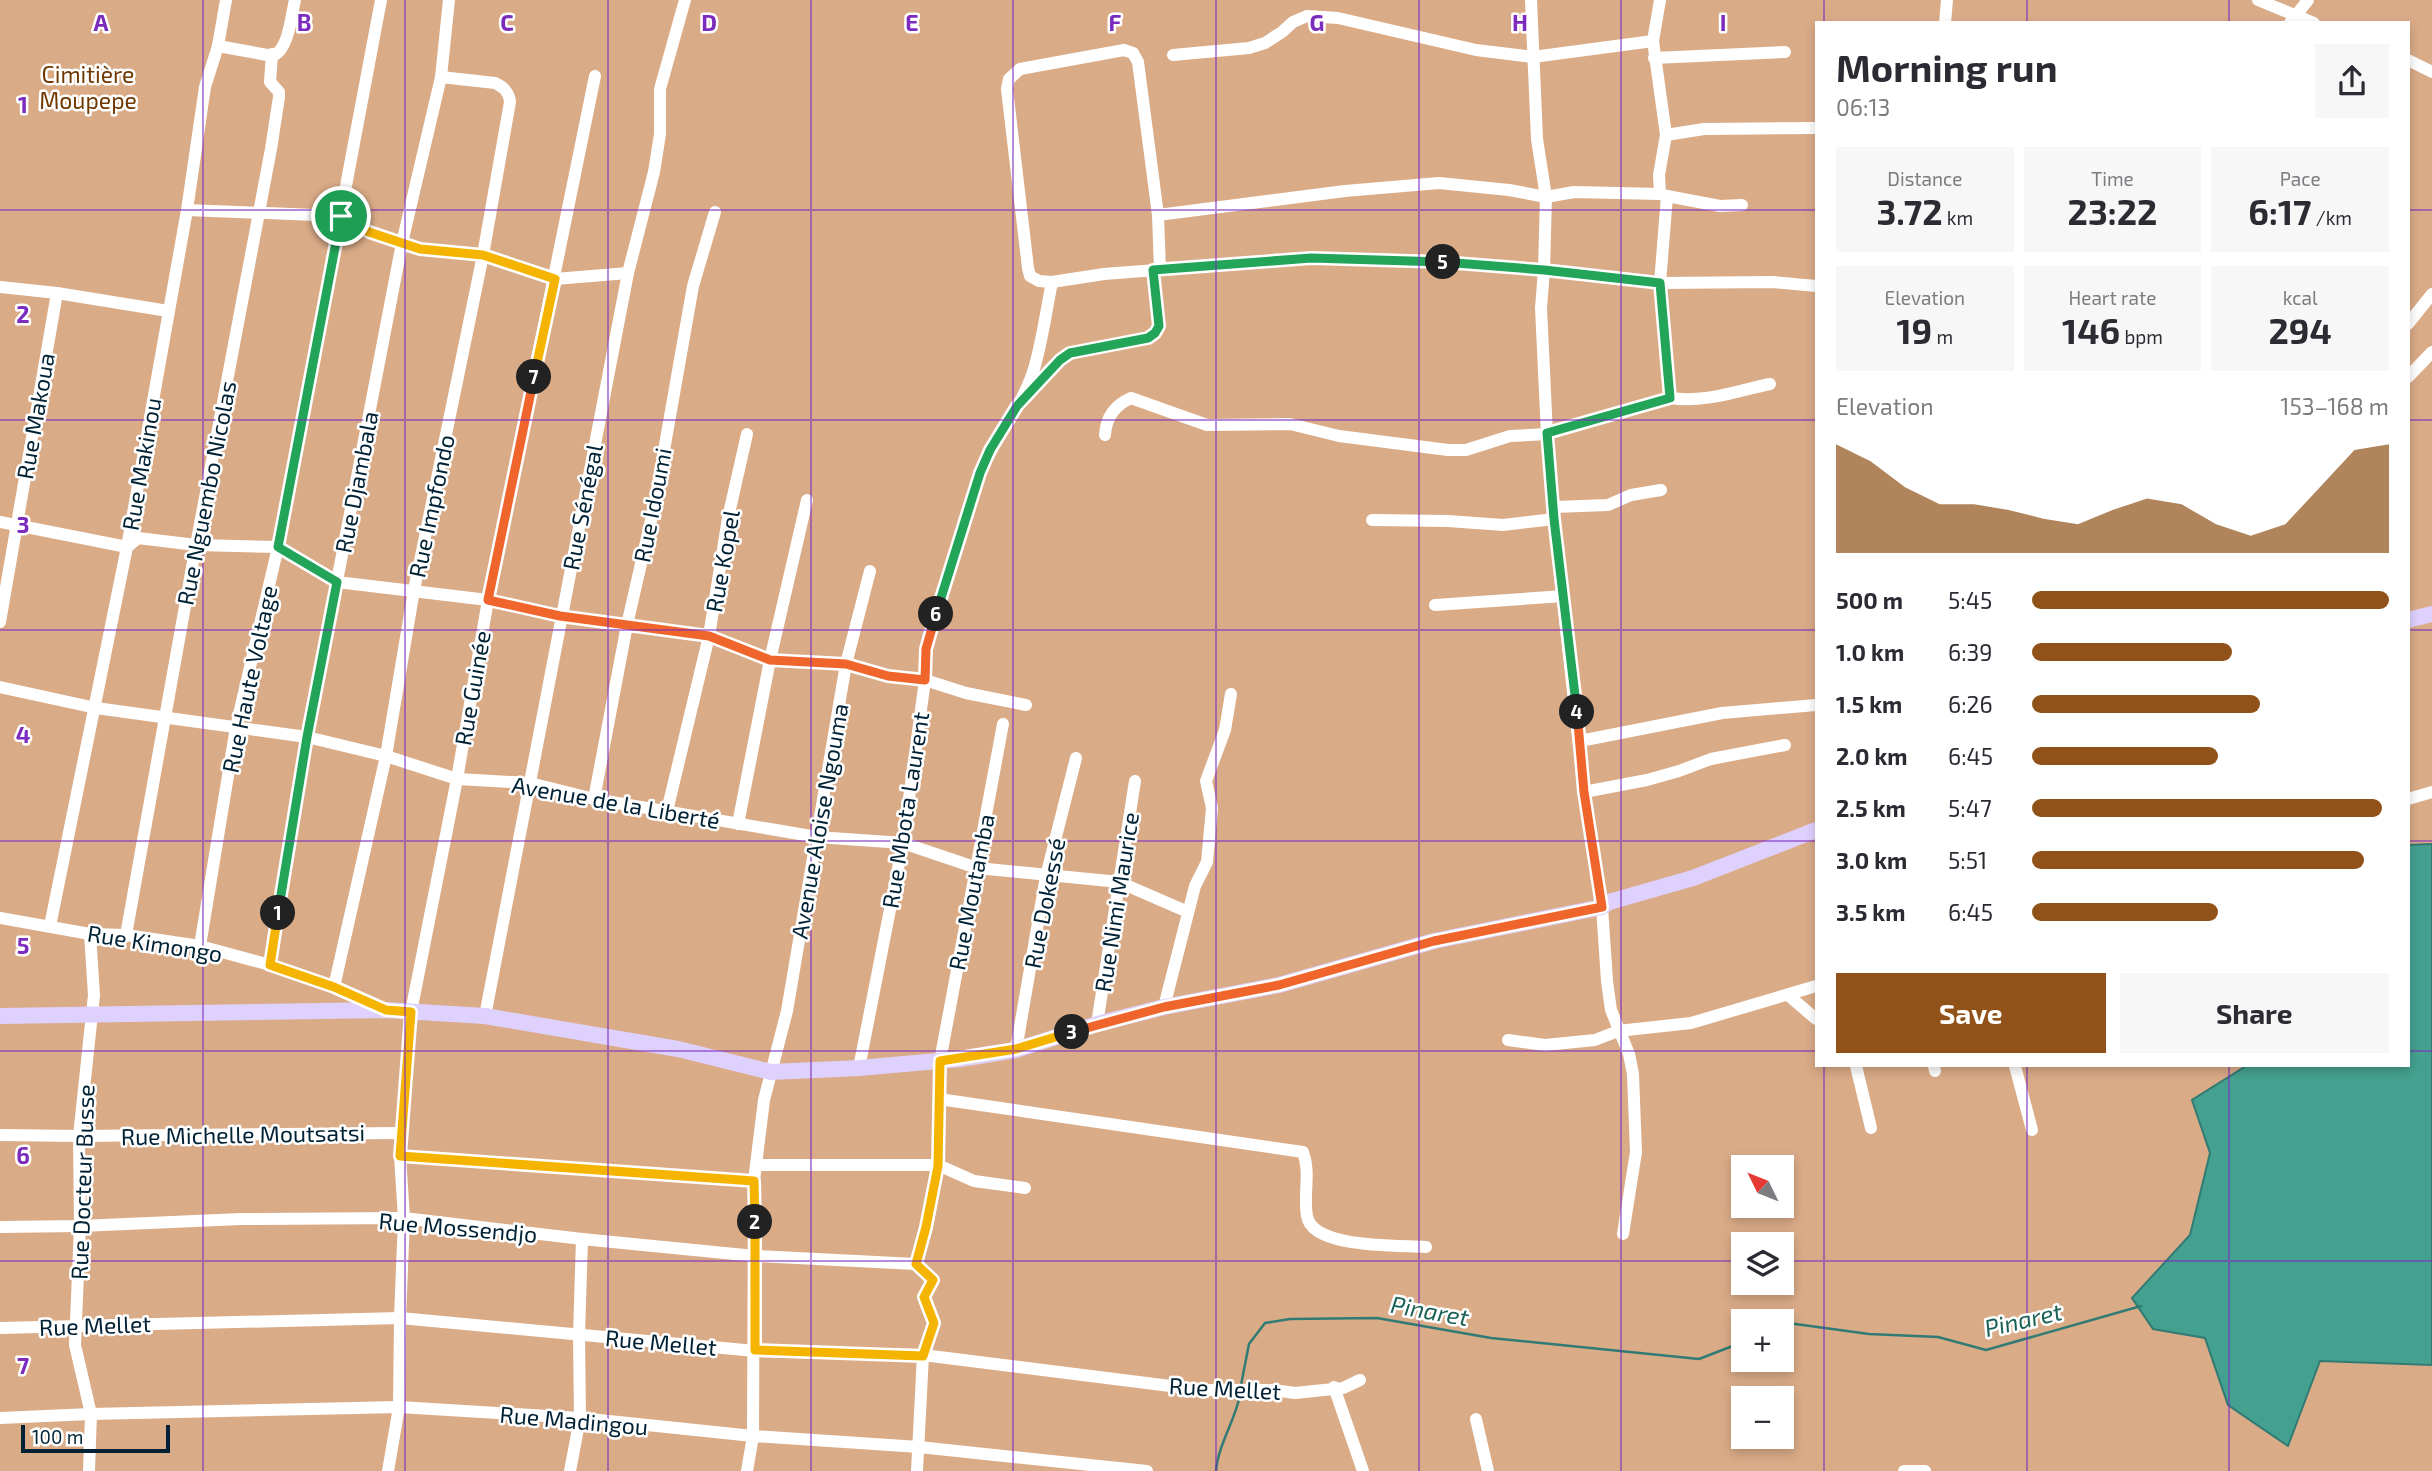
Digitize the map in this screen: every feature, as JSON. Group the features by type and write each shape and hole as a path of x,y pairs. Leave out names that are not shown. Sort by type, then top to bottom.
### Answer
{"main road":[{"path":"2410,620 2432,614"},
{"path":"0,1016 386,1010 485,1016 678,1049 771,1072 940,1061 1016,1049 1097,1024 1164,1007 1279,985 1434,941 1602,907 1609,902 1665,888 1760,854 1815,830"}],"street":[{"name":"Rue Makinou","path":"51,926 127,547 187,210 205,87 218,46 226,0"},
{"name":"Rue Nguembo Nicolas","path":"126,935 279,97 279,92 270,82 276,53 295,0"},
{"name":"Rue Haute Voltage","path":"200,946 236,727 278,547 381,0"},
{"name":"Rue Djambala","path":"270,965 307,737 402,243 441,76 449,0"},
{"name":"Rue Sénégal","path":"485,1016 628,273 654,172 660,135 660,89 685,0"},
{"path":"1531,0 1537,139 1546,197 1541,308 1554,513 1584,792 1602,907 1606,981 1611,1010 1629,1054 1633,1074 1636,1152 1623,1234"},
{"path":"1660,0 1653,41 1667,135 1659,175 1664,195 1660,283 1670,398"},
{"path":"1945,21 1947,0"},
{"path":"2258,0 2292,19 2308,0"},
{"path":"1173,55 1249,48 1265,43 1293,22 1307,16 1338,18 1476,50 1533,57 1653,41"},
{"path":"218,46 276,53"},
{"path":"1017,406 1053,366 1070,353 1148,338 1159,326 1157,270 1158,215 1139,62 1133,53 1125,50 1020,69 1009,79 1007,89 1028,268 1030,276 1040,281 1052,282 1104,274 1157,270 1311,258 1399,260 1544,270 1660,283 1773,282 1815,286"},
{"path":"1654,58 1785,52"},
{"path":"2410,61 2432,72"},
{"name":"Rue Impfondo","path":"334,987 386,756 414,590 483,255 509,96 503,87 495,83 441,76"},
{"name":"Rue Guinée","path":"388,1471 399,1407 404,1218 400,1156 411,1012 457,779 488,600 595,76"},
{"path":"1667,135 1704,129 1815,128"},
{"path":"1158,215 1345,191 1439,183 1509,190 1546,197 1574,192 1664,195 1720,205 1742,205"},
{"path":"187,210 341,216 369,232 420,249 483,255 555,279 628,273"},
{"name":"Rue Idoumi","path":"594,799 627,625 654,507 693,286 715,212"},
{"name":"Rue Mbota Laurent","path":"859,1068 903,843 925,680 926,649 980,473 1033,372 1052,282"},
{"path":"0,287 57,293 168,311"},
{"name":"Rue Makoua","path":"0,622 57,293"},
{"path":"2410,322 2432,294"},
{"path":"2410,375 2432,352"},
{"path":"1105,435 1111,413 1122,402 1131,398 1207,425 1278,423 1339,436 1466,450 1510,436 1547,433 1670,398 1691,401 1706,399 1770,384"},
{"name":"Rue Kopel","path":"667,811 709,636 728,518 747,434"},
{"path":"1372,520 1503,525 1554,513 1608,505 1631,495 1661,490"},
{"path":"738,824 770,660 807,500"},
{"path":"0,522 127,547 138,538 196,545 278,547 337,582 488,600 560,616 709,636 770,660 846,664 888,676 925,680 966,693 1026,705"},
{"name":"Avenue Aloise Ngouma","path":"747,1471 753,1436 754,1181 764,1100 788,1011 846,664 870,571"},
{"path":"1435,605 1564,596"},
{"name":"Avenue de la Liberté","path":"0,687 96,708 307,737 386,756 457,779 530,783 594,799 817,837 903,843 977,868 1119,882 1188,912"},
{"path":"1164,1007 1195,886 1207,862 1212,808 1206,781 1225,730 1231,694"},
{"path":"1580,741 1722,713 1815,705"},
{"name":"Rue Moutamba","path":"916,1264 938,1166 940,1061 1003,723"},
{"path":"1584,792 1647,780 1711,759 1785,745"},
{"name":"Rue Dokessé","path":"1016,1049 1046,876 1076,758"},
{"name":"Rue Nimi Maurice","path":"1097,1024 1135,781"},
{"path":"2410,798 2432,792"},
{"name":"Rue Kimongo","path":"0,918 90,934 126,935 200,946 270,965 334,987 386,1010"},
{"name":"Rue Docteur Busse","path":"89,1471 91,1414 75,1345 80,1226 79,1136 94,1014 90,934"},
{"path":"1508,1040 1545,1045 1595,1040 1618,1031 1691,1023 1815,986"},
{"path":"1788,995 1815,1018"},
{"path":"1856,1067 1871,1128"},
{"path":"2015,1067 2032,1130"},
{"path":"939,1099 1303,1152 1308,1166 1307,1218 1314,1229 1338,1240 1426,1247"},
{"name":"Rue Michelle Moutsatsi","path":"0,1135 401,1133"},
{"path":"400,1156 754,1181"},
{"path":"756,1166 938,1166 974,1181 1026,1188"},
{"name":"Rue Mossendjo","path":"0,1227 241,1219 404,1218 582,1239 755,1255 916,1264"},
{"path":"570,1471 580,1418 582,1239"},
{"path":"916,1264 933,1280 924,1297 934,1323 923,1356 917,1471"},
{"name":"Rue Mellet","path":"0,1328 400,1318 755,1350 923,1356 1202,1390 1295,1392 1343,1388 1360,1380"},
{"path":"1334,1387 1363,1471"},
{"name":"Rue Madingou","path":"0,1418 399,1407 580,1418 753,1436 919,1447 1147,1471"},
{"path":"1476,1419 1488,1471"},
{"path":"1904,1471 1925,1471"}],"green space":[{"name":"Cimitière Moupepe","path":"0,0 2432,0 2432,1471 0,1471"}],"shaded area":[{"path":"2432,844 2432,1365 2320,1361 2288,1446 2228,1405 2205,1338 2153,1329 2132,1298 2190,1235 2210,1153 2192,1100 2244,1067 2410,1067 2410,845"}],"waterway":[{"name":"Pinaret","path":"1794,1324 1869,1334 1938,1337 1986,1350 2141,1306"},
{"name":"Pinaret","path":"1241,1385 1249,1344 1265,1323 1290,1319 1377,1318 1491,1338 1699,1359 1731,1347"},
{"name":"Pinaret","path":"1216,1471 1240,1395"}],"route":[{"path":"341,216 369,232 420,249 483,255 555,279 488,600 560,616 709,636 770,660 846,664 888,676 925,680 926,649 980,473 990,450 1017,406 1060,360 1070,353 1148,338 1155,333 1159,326 1153,270 1284,259 1399,260 1544,270 1660,283 1670,398 1547,433 1584,792 1602,907 1434,941 1279,985 1164,1007 1097,1024 1016,1049 940,1061 938,1166 916,1264 933,1280 924,1297 934,1323 923,1356 755,1350 754,1181 400,1156 411,1012 386,1010 334,987 270,965 307,737 337,582 278,547 341,216"}]}
